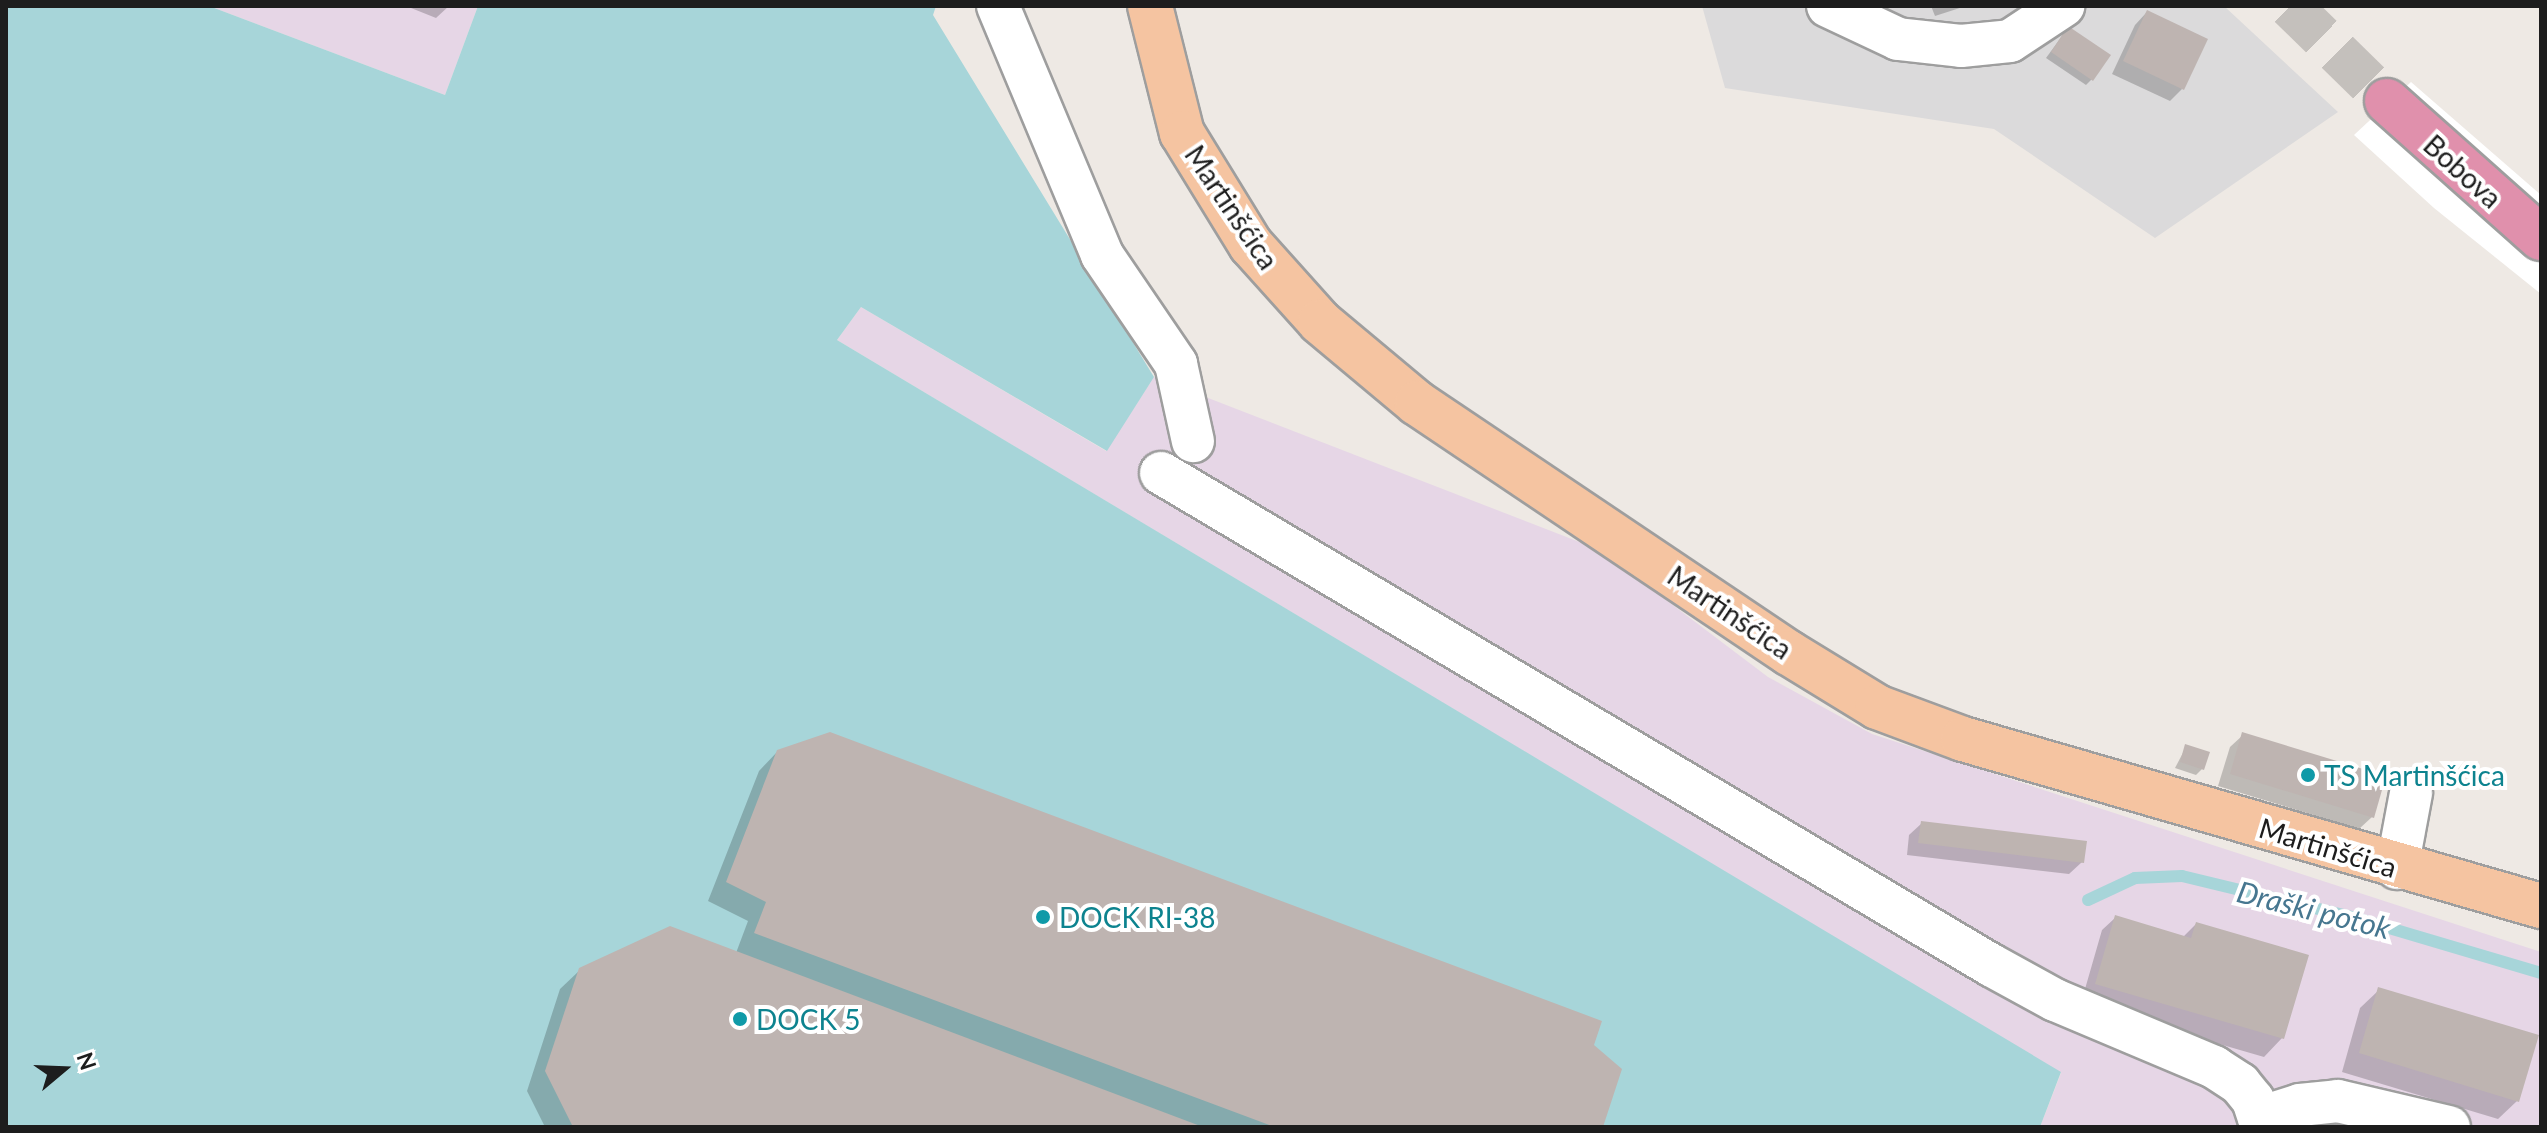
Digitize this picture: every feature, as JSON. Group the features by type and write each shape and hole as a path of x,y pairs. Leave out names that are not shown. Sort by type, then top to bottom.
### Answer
{"highway":[{"name":"Bobova","path":"2387,101 2541,238"}],"main road":[{"name":"Martinšćica","path":"1150,6 1182,133 1251,245 1320,322 1417,403 1877,707 1963,739 2397,868 2541,906"}],"street":[{"path":"998,6 1102,255 1176,364 1193,441"},
{"path":"1828,6 1898,39 1961,46 2010,41 2063,6"},
{"path":"1161,473 1991,965 2055,1000 2214,1067 2240,1084 2260,1122 2300,1105 2338,1101 2449,1127"},
{"path":"2397,868 2411,793"}],"shaded area":[{"path":"209,6 478,6 445,95"},
{"path":"1702,6 2224,6 2338,112 2155,238 1994,129 1725,88"},
{"path":"861,307 1106,451 1154,377 1600,550 1768,677 1872,734 2541,952 2541,1127 2040,1127 2061,1073 837,340"}],"water":[{"path":"6,6 209,6 445,95 478,6 936,6 933,15 1154,377 1107,451 861,307 837,340 2061,1072 2040,1127 6,1127"}],"pier":[{"path":"2411,82 2541,195 2541,294 2434,208 2354,135"}],"building":[{"path":"2147,10 2208,39 2184,90 2123,61"},
{"path":"2068,26 2111,55 2093,81 2051,52"},
{"name":"DOCK RI-38","path":"830,732 1602,1021 1594,1045 1622,1069 1603,1127 1275,1127 754,933 766,902 726,882 777,750"},
{"name":"TS Martinšćica","path":"2242,732 2386,776 2374,818 2230,774"},
{"path":"2185,744 2210,752 2204,770 2180,762"},
{"path":"1921,821 2087,841 2084,863 1918,843"},
{"path":"2115,915 2191,938 2196,922 2309,955 2284,1039 2095,984"},
{"name":"DOCK 5","path":"670,926 1203,1127 573,1127 545,1071 579,968"},
{"path":"2378,987 2539,1035 2519,1102 2359,1053"}],"waterway":[{"name":"Draški potok","path":"2088,900 2135,878 2182,876 2352,917 2541,973"}],"tunnel":[{"path":"2290,6 2387,101"}],"place":[{"name":"TS Martinšćica","path":"2308,775"},
{"name":"DOCK RI-38","path":"1043,917"},
{"name":"DOCK 5","path":"740,1019"}]}
